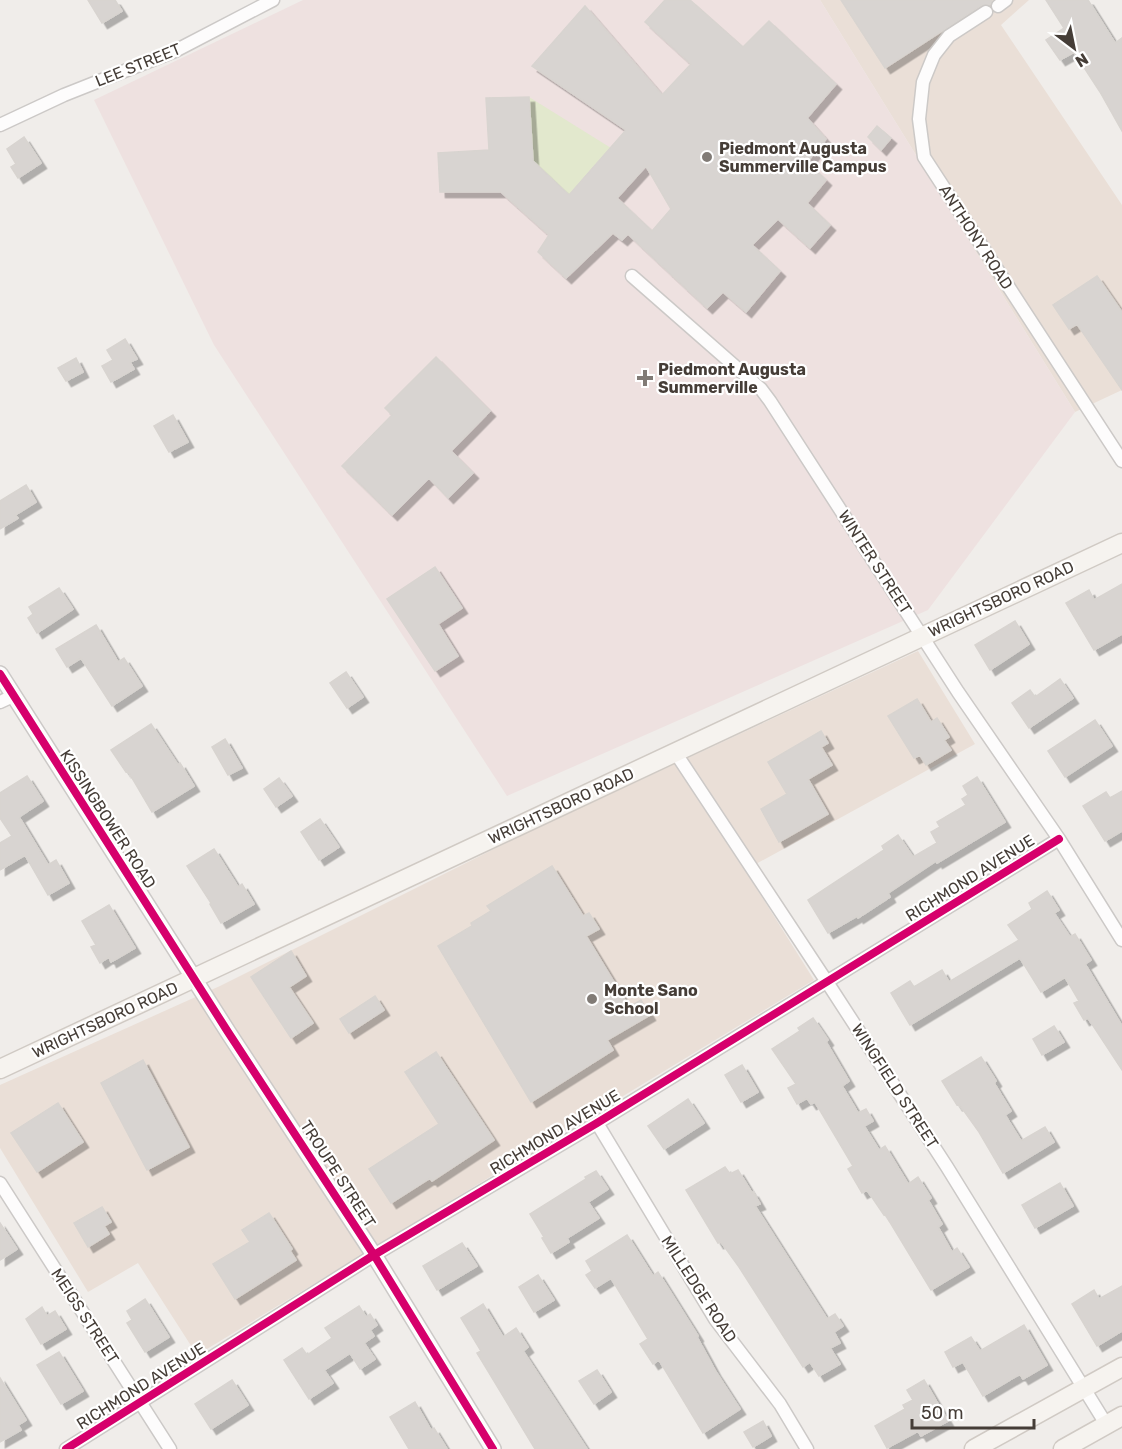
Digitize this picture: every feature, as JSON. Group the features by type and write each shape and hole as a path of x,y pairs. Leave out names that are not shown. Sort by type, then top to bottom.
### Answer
{"main road":[{"name":"WRIGHTSBORO ROAD","path":"0,1069 1122,543"},
{"path":"974,1449 1122,1366"},
{"path":"1063,1449 1114,1420"}],"street":[{"name":"LEE STREET","path":"0,125 64,95 175,51 273,0"},
{"name":"ANTHONY ROAD","path":"986,12 949,36 934,55 923,82 919,119 924,157 1122,461"},
{"name":"WINTER STREET","path":"632,276 760,389 958,692 1059,839 1122,940"},
{"name":"KISSINGBOWER ROAD","path":"0,674 7,699 193,978"},
{"name":"WINGFIELD STREET","path":"675,752 947,1167 1084,1387 1114,1420"},
{"name":"RICHMOND AVENUE","path":"66,1449 374,1255 597,1123 1059,839"},
{"name":"TROUPE STREET","path":"193,978 374,1255 494,1449"},
{"name":"MILLEDGE ROAD","path":"597,1123 715,1319 780,1404 807,1449"},
{"name":"MEIGS STREET","path":"0,1183 170,1449"}],"shaded area":[{"name":"Piedmont Augusta Summerville","path":"303,0 820,0 1075,412 928,610 507,796 214,345 94,100"},
{"path":"820,0 1029,0 1001,25 1122,205 1122,390 1075,412"},
{"path":"918,651 975,744 745,870 814,980 197,1355 138,1263 88,1292 0,1148 0,1085 220,986 516,838"}],"green space":[{"path":"529,97 611,148 569,195 533,161"}],"building":[{"path":"88,0 115,0 122,11 102,23"},
{"name":"Piedmont Augusta Summerville Campus","path":"665,0 690,0 743,47 769,21 836,84 807,118 826,139 807,162 826,180 807,203 830,225 810,248 778,219 752,245 780,271 746,312 723,292 707,308 628,234 622,240 613,233 566,278 538,252 549,235 501,192 440,192 438,153 489,150 486,98 529,97 533,161 569,195 626,130 532,66 585,6 662,95 691,64 645,22","holes":["646,166 671,209 652,231 617,198"]},
{"path":"841,0 992,0 990,5 982,5 885,68"},
{"path":"1046,0 1088,0 1115,43 1122,38 1122,131 1074,52 1060,60 1046,40 1064,28"},
{"path":"877,126 891,138 881,150 868,137"},
{"path":"24,137 41,163 18,178 11,167 16,164 7,149"},
{"path":"1097,276 1122,312 1122,390 1077,324 1069,329 1053,305"},
{"path":"125,339 137,359 130,362 134,369 111,382 102,366 113,360 107,350"},
{"path":"436,357 490,411 451,451 473,473 448,498 429,478 392,515 342,466 392,415 385,408"},
{"path":"76,358 83,372 66,381 58,368"},
{"path":"173,415 188,442 169,452 154,426"},
{"path":"26,485 36,502 15,515 18,518 0,529 0,501"},
{"path":"435,567 462,608 438,624 458,656 435,671 387,599"},
{"path":"1122,584 1122,634 1094,650 1066,603 1089,590 1094,600"},
{"path":"59,588 73,609 37,633 28,618 33,614 29,607"},
{"path":"1015,621 1029,644 990,670 975,645"},
{"path":"96,625 118,662 124,658 142,686 112,706 81,658 67,667 56,649"},
{"path":"346,672 363,697 347,708 330,683"},
{"path":"1060,679 1073,698 1029,728 1012,703 1030,690 1035,697"},
{"path":"917,699 931,722 937,718 949,737 944,740 951,750 926,765 920,755 914,758 888,716"},
{"path":"1095,720 1112,746 1065,777 1048,751"},
{"path":"151,724 194,786 152,812 128,771 126,772 111,750"},
{"path":"821,731 828,743 821,747 832,765 808,779 828,814 779,842 761,809 787,794 768,762"},
{"path":"225,739 242,768 228,775 212,747"},
{"path":"27,776 43,801 19,817 48,865 56,860 69,883 48,895 25,855 0,870 0,843 12,836 0,818 0,793"},
{"path":"977,777 1005,822 937,863 936,861 888,893 890,897 858,918 857,916 828,933 808,900 884,850 882,846 898,835 913,857 937,843 931,832 940,827 937,822 966,805 962,799 968,795 963,786"},
{"path":"279,778 292,796 276,807 264,789"},
{"path":"1122,791 1122,831 1105,841 1083,806 1106,792 1110,798"},
{"path":"320,819 339,847 319,860 301,832"},
{"path":"214,849 238,887 242,884 254,904 221,923 187,866"},
{"path":"552,866 583,916 589,913 599,929 586,936 629,1007 641,1000 650,1015 607,1040 613,1050 531,1102 438,946 472,926 471,923 491,911 487,906"},
{"path":"1047,891 1059,910 1054,913 1070,937 1075,934 1091,960 1085,964 1122,1026 1122,1070 1088,1018 1084,1020 1074,1003 1079,1001 1065,977 1041,992 1020,958 910,1025 891,993 910,981 914,987 942,970 949,982 1019,940 1008,925 1032,909 1029,903"},
{"path":"109,905 135,948 111,962 109,957 100,963 91,947 96,945 82,921"},
{"path":"291,951 306,976 289,987 313,1023 291,1038 251,977"},
{"path":"375,996 384,1010 349,1033 340,1019"},
{"path":"813,1018 828,1040 826,1042 849,1081 842,1086 858,1113 866,1109 873,1121 864,1126 879,1150 885,1146 908,1184 918,1177 931,1198 928,1200 942,1224 938,1227 952,1252 957,1248 969,1267 931,1290 885,1214 867,1190 862,1193 848,1169 853,1166 815,1102 811,1104 807,1098 797,1104 788,1088 796,1084 772,1049 800,1031 798,1028"},
{"path":"1054,1026 1064,1042 1042,1055 1033,1039"},
{"path":"436,1052 494,1140 432,1181 430,1178 391,1203 369,1169 439,1124 405,1072"},
{"path":"981,1057 1011,1111 1005,1115 1021,1141 1045,1127 1054,1142 1003,1173 979,1132 959,1104 957,1105 942,1081"},
{"path":"143,1060 189,1147 147,1170 101,1083"},
{"path":"742,1065 758,1092 741,1102 725,1075"},
{"path":"688,1099 704,1123 664,1149 648,1126"},
{"path":"58,1103 83,1142 37,1172 11,1133"},
{"path":"725,1167 730,1174 738,1170 753,1192 760,1204 755,1206 827,1319 835,1314 843,1326 834,1332 840,1343 830,1348 840,1364 819,1376 810,1362 803,1367 739,1267 721,1242 718,1243 686,1190"},
{"path":"596,1171 608,1189 588,1202 599,1218 567,1238 569,1242 551,1253 530,1214"},
{"path":"1060,1183 1073,1206 1035,1228 1022,1205"},
{"path":"102,1207 111,1222 104,1226 109,1234 88,1247 74,1223"},
{"path":"269,1213 292,1249 290,1251 296,1260 235,1299 213,1264 250,1242 242,1230"},
{"path":"0,1223 17,1249 0,1260"},
{"path":"627,1235 653,1276 658,1272 740,1409 703,1433 659,1360 653,1364 640,1344 648,1339 611,1278 595,1288 586,1275 592,1271 586,1261"},
{"path":"462,1243 477,1266 437,1290 423,1266"},
{"path":"538,1275 554,1300 534,1312 519,1287"},
{"path":"1122,1286 1122,1331 1097,1346 1072,1304 1094,1290 1099,1299"},
{"path":"145,1299 169,1337 145,1352 127,1323 132,1320 127,1311"},
{"path":"483,1304 503,1337 516,1328 528,1347 523,1351 587,1449 535,1449 477,1353 481,1351 461,1318"},
{"path":"359,1306 366,1317 370,1314 377,1325 370,1330 374,1336 364,1343 375,1359 360,1369 350,1353 324,1370 333,1383 309,1399 284,1360 302,1348 307,1355 332,1338 325,1328"},
{"path":"42,1307 47,1316 55,1311 66,1329 41,1344 26,1319"},
{"path":"1024,1325 1047,1365 1023,1379 1020,1374 983,1396 963,1362 953,1367 945,1352 971,1337 980,1351"},
{"path":"59,1352 83,1391 61,1404 37,1365"},
{"path":"597,1370 611,1392 594,1404 579,1381"},
{"path":"0,1378 26,1420 18,1425 21,1430 0,1442"},
{"path":"232,1380 248,1405 211,1429 195,1404"},
{"path":"924,1380 948,1421 921,1436 918,1431 887,1448 875,1426 905,1409 903,1405 913,1400 907,1390"},
{"path":"415,1402 431,1430 434,1428 447,1449 409,1449 390,1417"},
{"path":"763,1421 771,1436 753,1447 744,1432"}],"cycle path":[{"path":"0,674 228,1032 374,1255 493,1449"},
{"path":"66,1449 374,1255 597,1123 1059,839"}],"place":[{"name":"Piedmont Augusta Summerville Campus","path":"707,157"},
{"name":"Piedmont Augusta Summerville","path":"645,378"},
{"name":"Monte Sano School","path":"592,999"}]}
